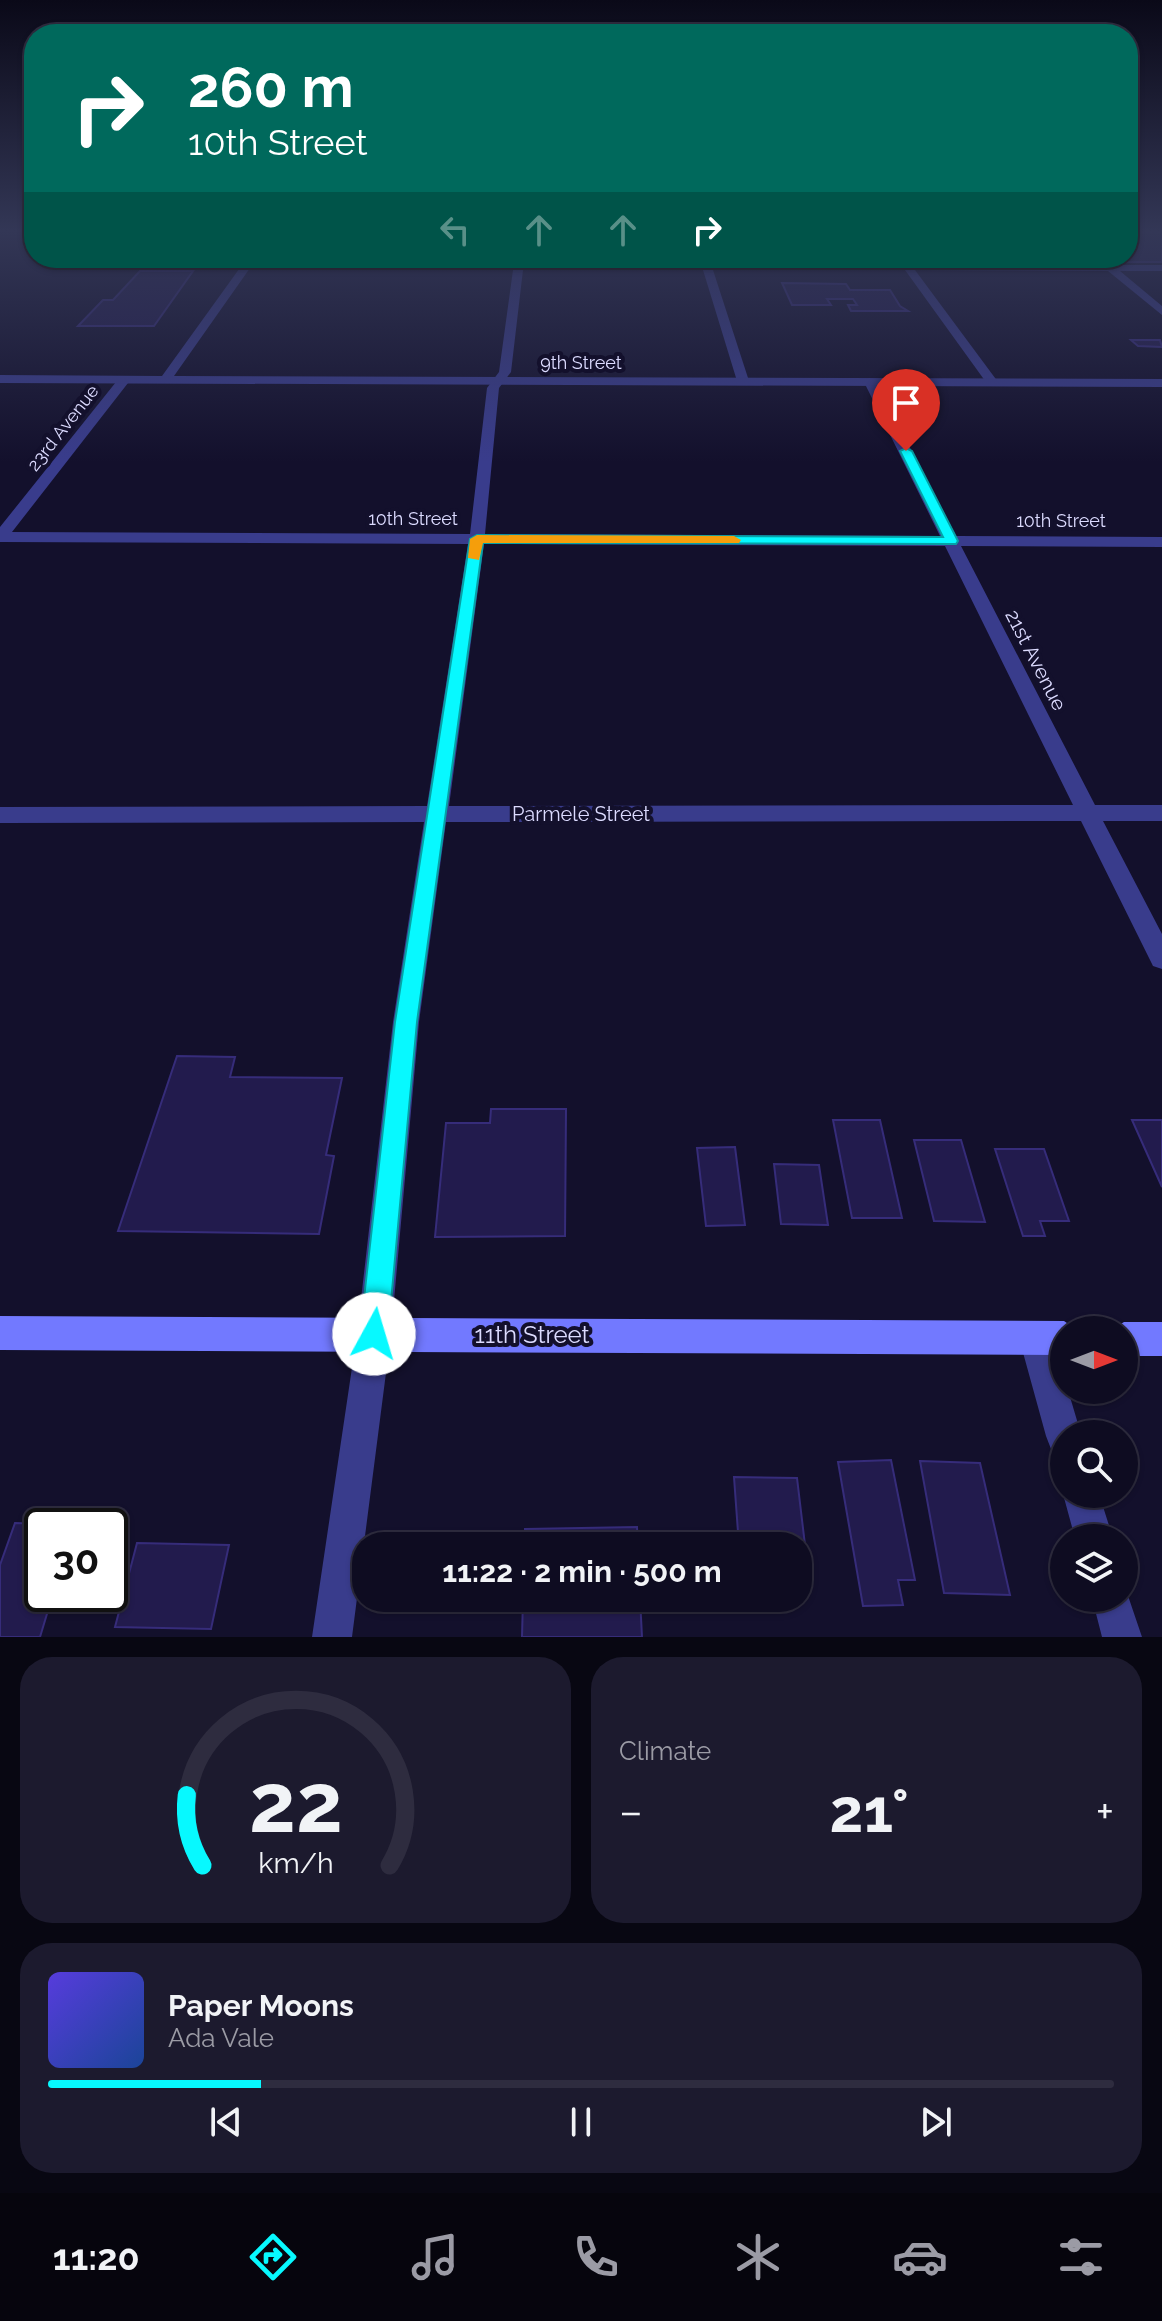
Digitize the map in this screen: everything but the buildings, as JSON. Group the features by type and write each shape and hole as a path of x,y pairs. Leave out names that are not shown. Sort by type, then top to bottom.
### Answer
{"main road":[{"name":"11th Street","path":"0,1333 1050,1338"},
{"path":"1138,1339 1162,1339"}],"street":[{"path":"166,379 216,308"},
{"path":"332,1637 374,1334 406,1022 477,539 493,388 505,372 513,308"},
{"path":"720,308 743,381"},
{"path":"938,308 992,382"},
{"name":"9th Street","path":"0,379 1162,383"},
{"name":"23rd Avenue","path":"0,537 124,380"},
{"name":"21st Avenue","path":"870,382 1162,959"},
{"name":"10th Street","path":"0,537 1162,542"},
{"name":"Parmele Street","path":"0,815 1162,813"},
{"path":"1115,1612 1122,1637"}],"slow traffic":[{"path":"474,558 477,539 734,540"}],"route":[{"path":"374,1334 406,1022 477,539 952,541 906,451"}]}
